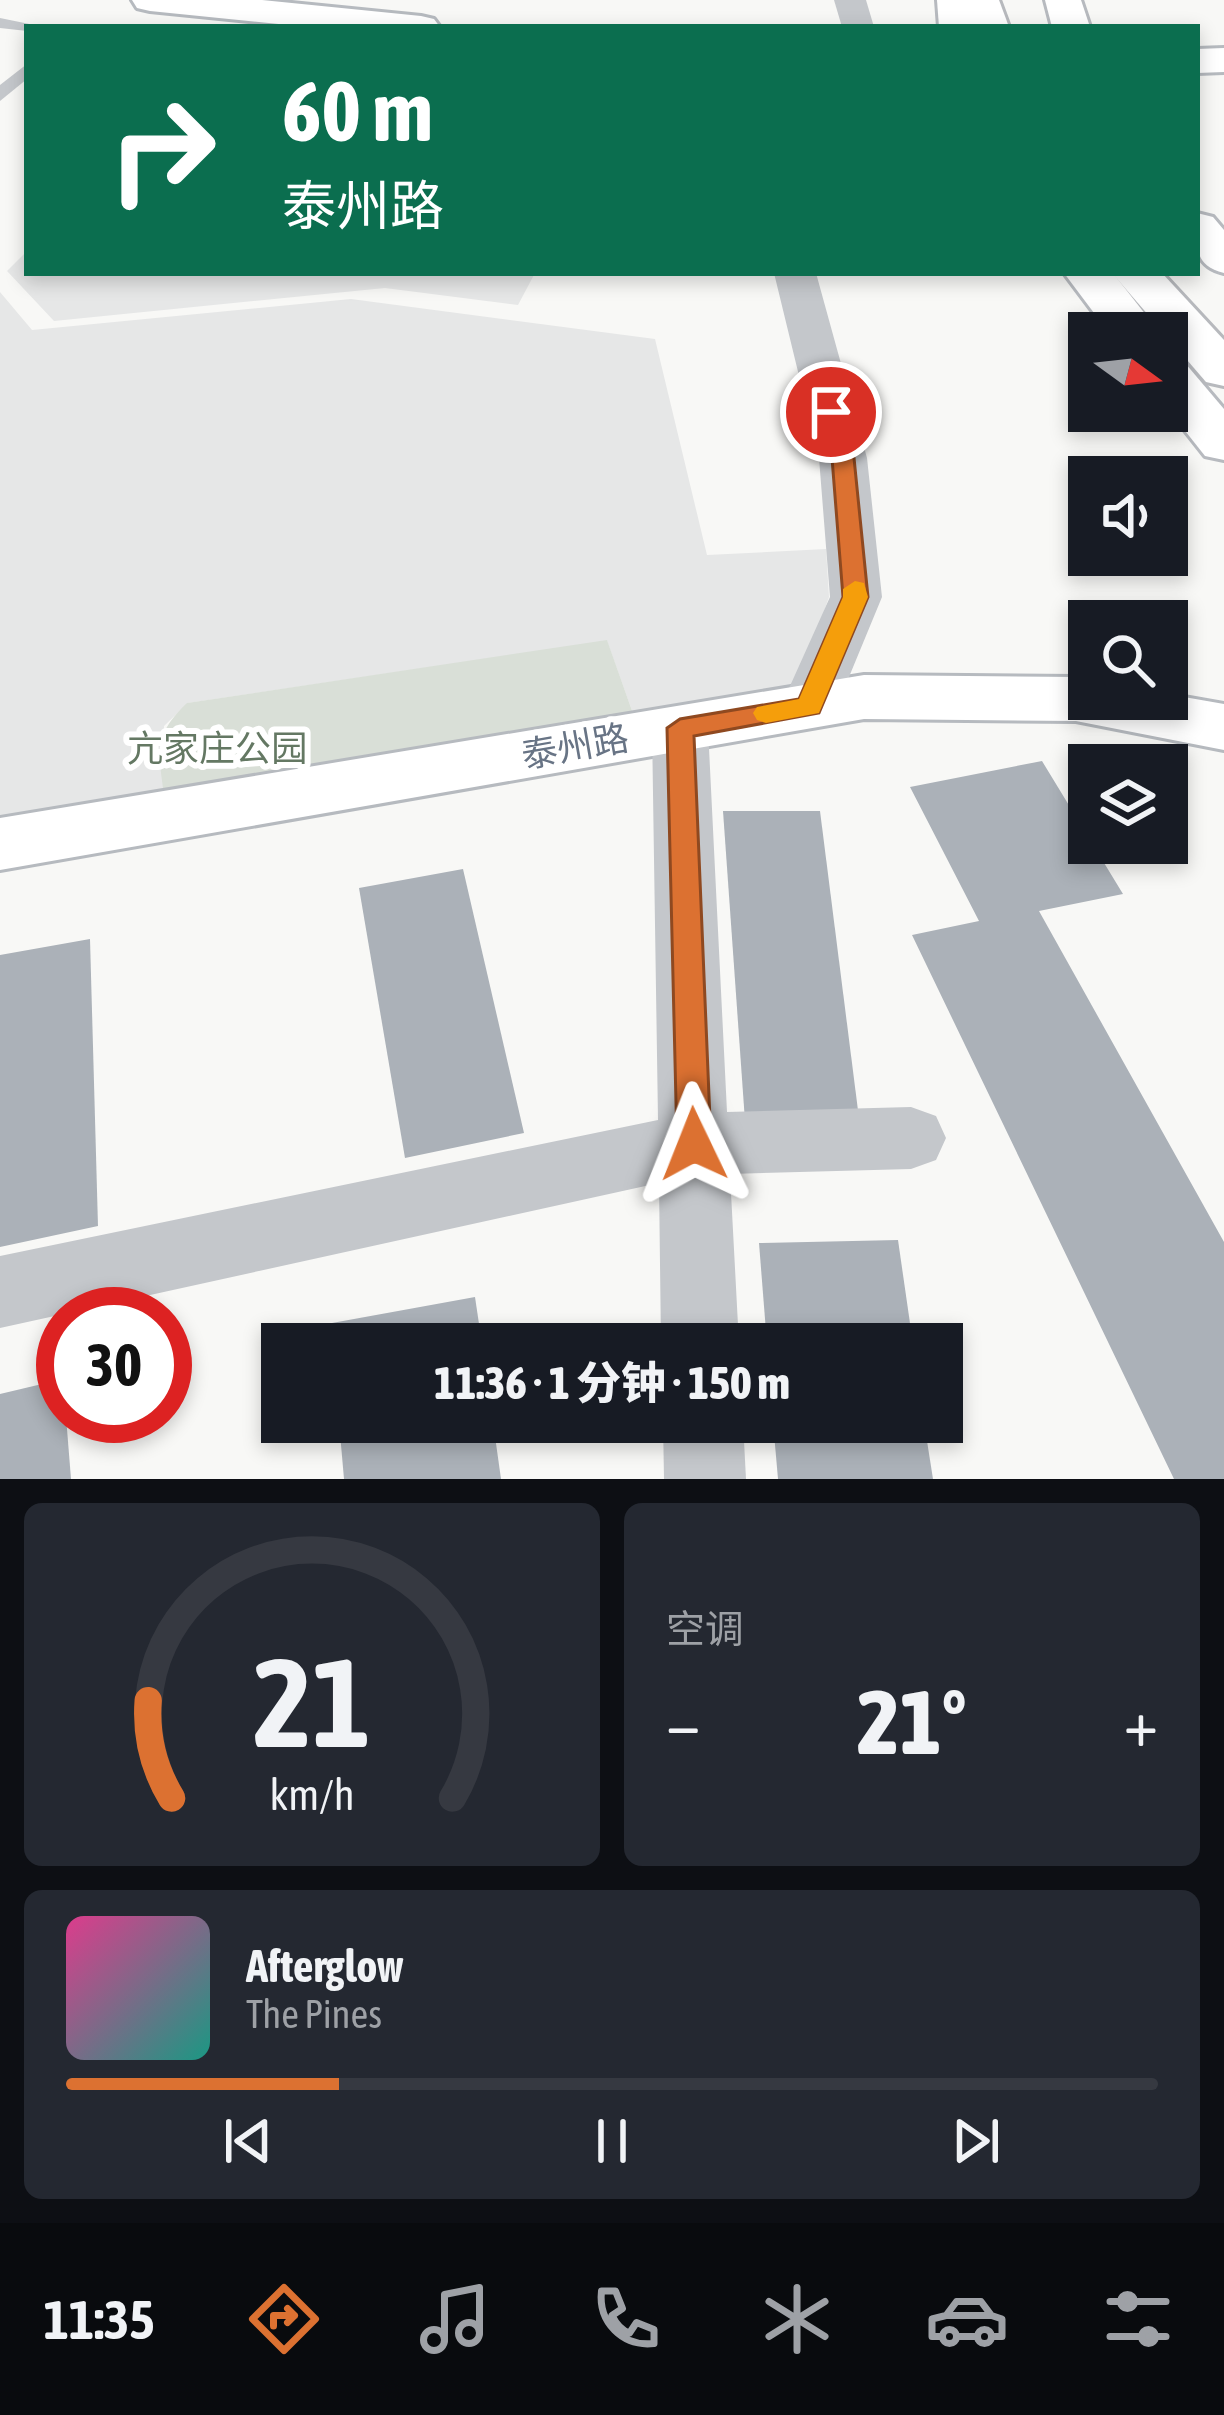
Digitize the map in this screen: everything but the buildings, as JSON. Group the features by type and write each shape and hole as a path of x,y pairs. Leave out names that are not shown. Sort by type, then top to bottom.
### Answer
{"main road":[{"path":"150,0 283,7 400,24"},
{"path":"1200,231 1224,260"},
{"path":"1090,276 1119,312"},
{"path":"1139,276 1224,371"},
{"path":"1184,276 1224,320"},
{"path":"1188,400 1224,445"},
{"name":"泰州路","path":"0,844 864,697 1076,698 1224,727"}],"street":[{"path":"796,276 843,458 856,597 809,706"},
{"path":"680,728 699,1323"},
{"path":"0,1292 694,1144 911,1138"},
{"path":"703,1443 704,1479"}],"lane":[{"path":"0,94 24,72"}],"shaded area":[{"path":"24,254 24,276 533,276 518,305 385,288 54,321 7,271"},
{"path":"0,292 32,330 351,299 655,339 707,555 826,549 829,597 796,692 636,722 607,641 188,703 164,726 165,807 0,833"}],"green space":[{"name":"亢家庄公园","path":"607,640 636,722 165,807 162,739 187,703"}],"slow traffic":[{"path":"766,713 809,706 856,597 855,589"}],"route":[{"path":"694,1144 680,728 809,706 856,597 843,458 831,412"}]}
